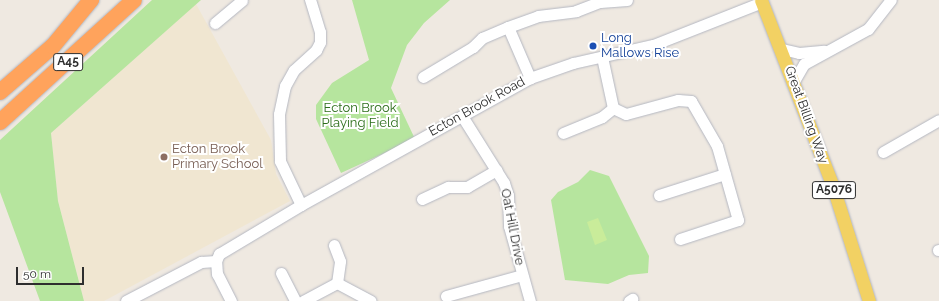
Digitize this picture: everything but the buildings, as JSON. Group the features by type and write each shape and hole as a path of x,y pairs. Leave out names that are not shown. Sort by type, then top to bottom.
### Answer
{"highway":[{"path":"53,46 91,0"},
{"name":"A45","path":"0,92 53,46 102,0"},
{"name":"A45","path":"0,122 71,60 134,0"}],"main road":[{"name":"Great Billing Way","path":"761,1 782,49 833,188 869,301"}],"street":[{"path":"215,23 242,0"},
{"path":"301,205 280,161 279,114 285,86 294,70 316,50 320,42 320,32 310,0"},
{"path":"423,77 482,38 508,26 538,16 576,11 600,2 627,0"},
{"path":"794,81 804,64 825,51 868,29 891,0"},
{"name":"Ecton Brook Road","path":"216,260 223,249 530,78 573,63 668,40 761,1"},
{"path":"508,26 530,78"},
{"path":"782,49 799,53 825,51"},
{"path":"602,57 613,108"},
{"path":"613,108 626,114 678,100 691,101 717,146 738,220 680,240"},
{"path":"563,133 602,117 613,108"},
{"name":"Oat Hill Drive","path":"462,116 496,170 508,195 509,226 530,301"},
{"path":"883,152 937,124"},
{"path":"422,199 448,187 467,187 496,170"},
{"path":"659,195 725,174"},
{"path":"334,245 340,261 337,283"},
{"path":"126,301 201,262 216,260 217,274 231,301"},
{"path":"281,273 295,301"},
{"path":"446,296 522,275"},
{"path":"302,301 337,283"},
{"path":"337,283 371,301"}],"shaded area":[{"name":"Ecton Brook Primary School","path":"196,4 271,140 276,174 290,201 104,301 84,301 58,201 51,133"}],"green space":[{"path":"152,0 201,0 51,133 58,201 84,301 40,301 0,192 0,140"},
{"name":"Ecton Brook Playing Field","path":"352,0 450,0 424,23 407,45 391,88 415,139 341,173 316,119 316,105 332,83 369,60"},
{"path":"590,170 609,176 649,256 648,273 629,275 608,284 565,280 551,200 558,192 578,182"},
{"path":"598,218 607,240 595,245 587,222"}],"place":[{"name":"Long Mallows Rise","path":"593,46"},
{"name":"Ecton Brook Primary School","path":"164,157"}]}
